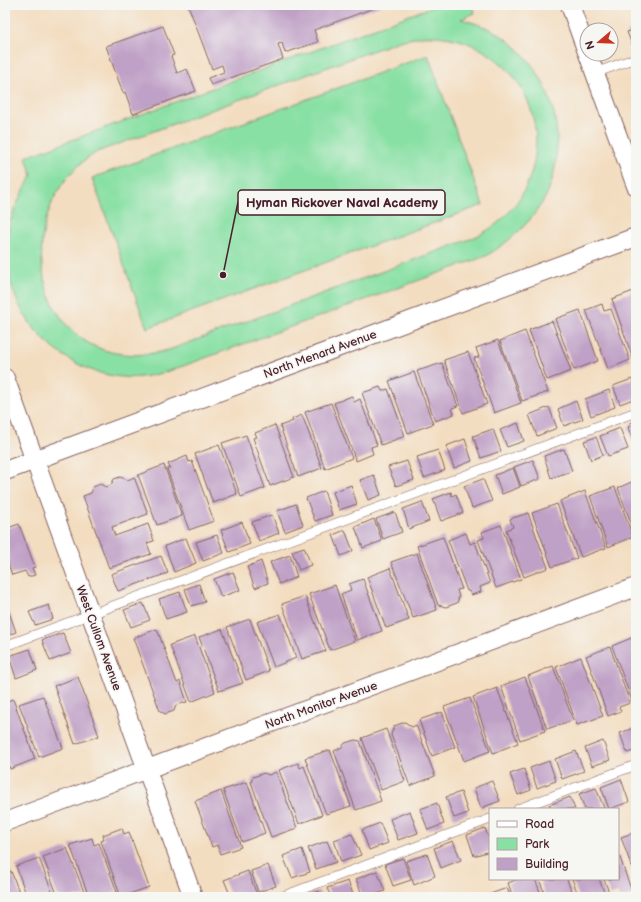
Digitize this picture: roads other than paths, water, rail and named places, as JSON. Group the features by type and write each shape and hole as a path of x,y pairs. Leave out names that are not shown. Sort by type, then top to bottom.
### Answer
{"street":[{"path":"570,5 579,30"},
{"path":"591,62 636,186"},
{"name":"North Menard Avenue","path":"5,471 636,237"},
{"name":"West Cullom Avenue","path":"5,378 193,897"},
{"name":"North Monitor Avenue","path":"5,822 636,587"}],"lane":[{"path":"595,73 636,58"},
{"path":"5,646 636,412"},
{"path":"521,808 636,765"},
{"path":"281,897 489,819"}],"place":[{"name":"Hyman Rickover Naval Academy","path":"223,275"}]}
